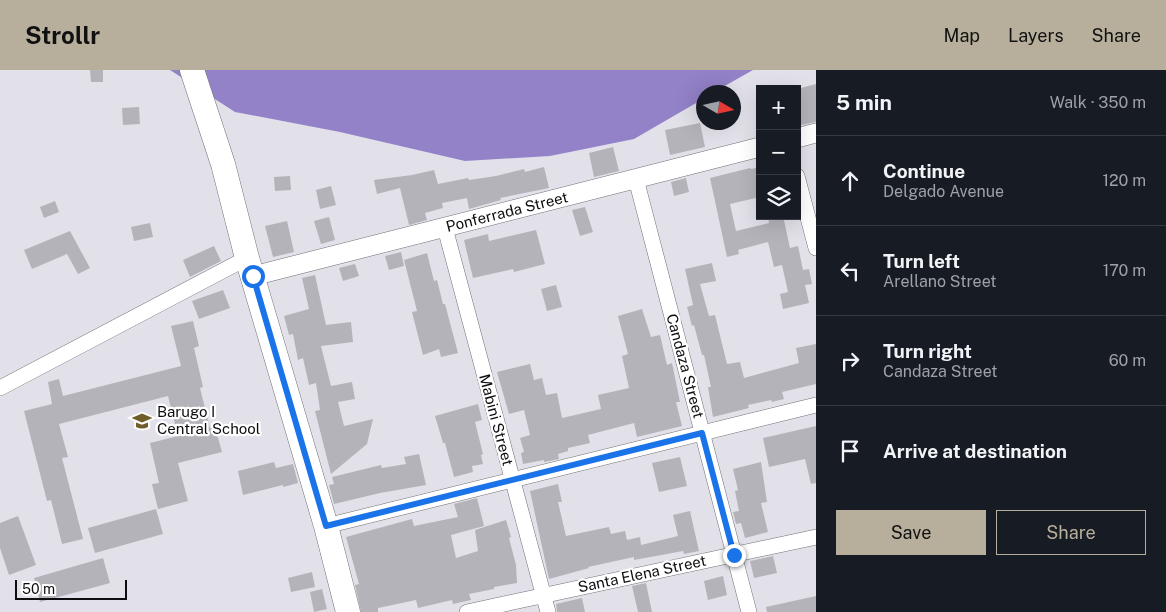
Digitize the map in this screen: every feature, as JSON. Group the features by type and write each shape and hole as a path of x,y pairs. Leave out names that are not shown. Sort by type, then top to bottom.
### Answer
{"main road":[{"path":"192,70 223,164 250,267 326,526 348,612"}],"street":[{"path":"801,137 816,133"},
{"name":"Ponferrada Street","path":"250,267 445,228 756,148"},
{"name":"Candaza Street","path":"636,179 749,612"},
{"path":"801,191 816,248"},
{"name":"Mabini Street","path":"445,228 548,612"},
{"path":"0,388 250,267"},
{"path":"326,526 816,405"},
{"name":"Santa Elena Street","path":"467,612 816,537"}],"shaded area":[{"path":"170,70 753,70 726,85 696,85 696,103 634,139 550,156 465,161 340,132 235,112"}],"building":[{"path":"90,70 103,70 103,82 91,82"},
{"path":"816,84 816,122 801,125 801,88"},
{"path":"139,107 140,124 123,125 122,108"},
{"path":"696,124 696,130 701,130 705,147 670,155 665,130"},
{"path":"613,147 619,171 594,177 589,153"},
{"path":"544,167 549,188 500,198 501,200 469,209 467,198 442,203 443,208 425,213 427,220 409,225 400,188 377,194 374,180 434,170 438,184 468,178 469,180 496,176 524,169 525,172"},
{"path":"756,168 756,198 730,204 736,231 769,223 769,220 784,220 790,248 798,246 803,270 809,269 812,284 805,285 809,303 783,309 780,294 788,292 782,265 774,267 768,242 738,250 739,254 727,257 710,178"},
{"path":"290,176 291,190 275,191 274,177"},
{"path":"686,178 689,192 674,196 671,182"},
{"path":"331,186 336,205 320,209 316,190"},
{"path":"55,201 59,212 44,218 40,207"},
{"path":"585,207 593,232 580,236 572,210"},
{"path":"329,217 335,240 321,244 314,221"},
{"path":"287,221 294,252 273,257 265,226"},
{"path":"150,223 153,237 134,241 131,227"},
{"path":"536,230 545,264 514,272 513,269 473,278 464,240 488,234 489,241"},
{"path":"70,231 90,268 78,274 67,254 32,269 24,250"},
{"path":"214,246 221,261 190,277 183,260"},
{"path":"401,252 404,266 389,270 385,256"},
{"path":"427,253 434,281 437,280 443,304 445,304 458,353 441,357 439,349 423,355 412,312 417,311 404,260"},
{"path":"712,263 716,281 700,284 709,316 715,315 727,364 740,362 744,378 799,363 796,348 816,344 816,384 782,392 784,399 748,405 749,408 713,417 708,387 711,387 704,355 702,355 687,307 693,305 685,269"},
{"path":"355,264 359,276 343,281 339,268"},
{"path":"315,275 326,325 351,322 353,342 321,346 331,386 352,382 355,399 338,402 344,426 373,419 367,444 331,474 315,411 320,410 316,383 309,385 303,358 298,360 293,334 289,335 284,316 309,309 302,278"},
{"path":"556,285 562,307 547,311 541,289"},
{"path":"223,290 230,308 199,319 192,301"},
{"path":"642,309 651,337 660,335 667,365 672,363 680,402 676,402 682,426 637,437 634,423 588,435 590,443 568,448 568,451 558,454 559,459 523,464 521,453 524,452 520,438 530,435 524,410 509,414 497,372 530,364 534,380 542,378 546,395 557,393 562,418 601,409 598,395 629,388 622,356 628,354 618,316"},
{"path":"193,321 199,346 194,348 203,387 200,388 210,428 215,427 222,452 178,463 188,501 158,509 152,484 159,483 150,443 178,436 168,396 59,424 68,457 62,458 83,539 62,544 51,500 47,501 24,411 52,404 48,382 59,379 63,396 181,366 171,326"},
{"path":"478,404 482,420 475,422 483,454 481,455 483,464 472,466 473,472 454,477 445,443 443,443 435,416"},
{"path":"816,426 816,483 811,484 805,459 769,467 763,438"},
{"path":"419,454 426,485 334,504 329,485 334,484 332,477 381,465 382,468 406,464 404,457"},
{"path":"680,457 687,486 659,492 652,463"},
{"path":"274,462 276,468 293,464 298,483 243,495 238,471"},
{"path":"761,462 767,502 761,503 768,532 745,538 741,523 736,524 733,512 739,511 735,491 738,490 733,469"},
{"path":"558,484 562,502 558,502 566,536 609,527 611,534 625,531 627,540 640,537 641,545 678,536 673,515 690,511 699,551 684,554 683,551 634,560 634,557 588,567 549,579 530,491"},
{"path":"477,498 484,526 451,535 456,558 478,551 475,530 506,520 516,565 517,583 469,594 471,600 453,604 452,600 418,608 416,600 378,608 378,612 361,612 355,585 359,584 346,537 412,519 414,526 458,517 454,504"},
{"path":"156,509 163,534 95,553 88,528"},
{"path":"18,516 36,565 9,575 0,548 0,523"},
{"path":"773,556 777,573 754,578 750,561"},
{"path":"103,558 110,583 40,602 34,578"},
{"path":"312,572 315,587 291,592 288,578"},
{"path":"723,576 727,595 708,600 704,581"},
{"path":"646,583 652,612 638,612 632,586"},
{"path":"322,589 327,609 314,612 310,592"},
{"path":"816,596 816,612 767,612 766,607"},
{"path":"582,598 585,612 557,612 556,604"}],"place":[{"name":"Barugo I Central School","path":"142,421"}],"route":[{"path":"253,276 326,526 702,433 734,555"}]}
